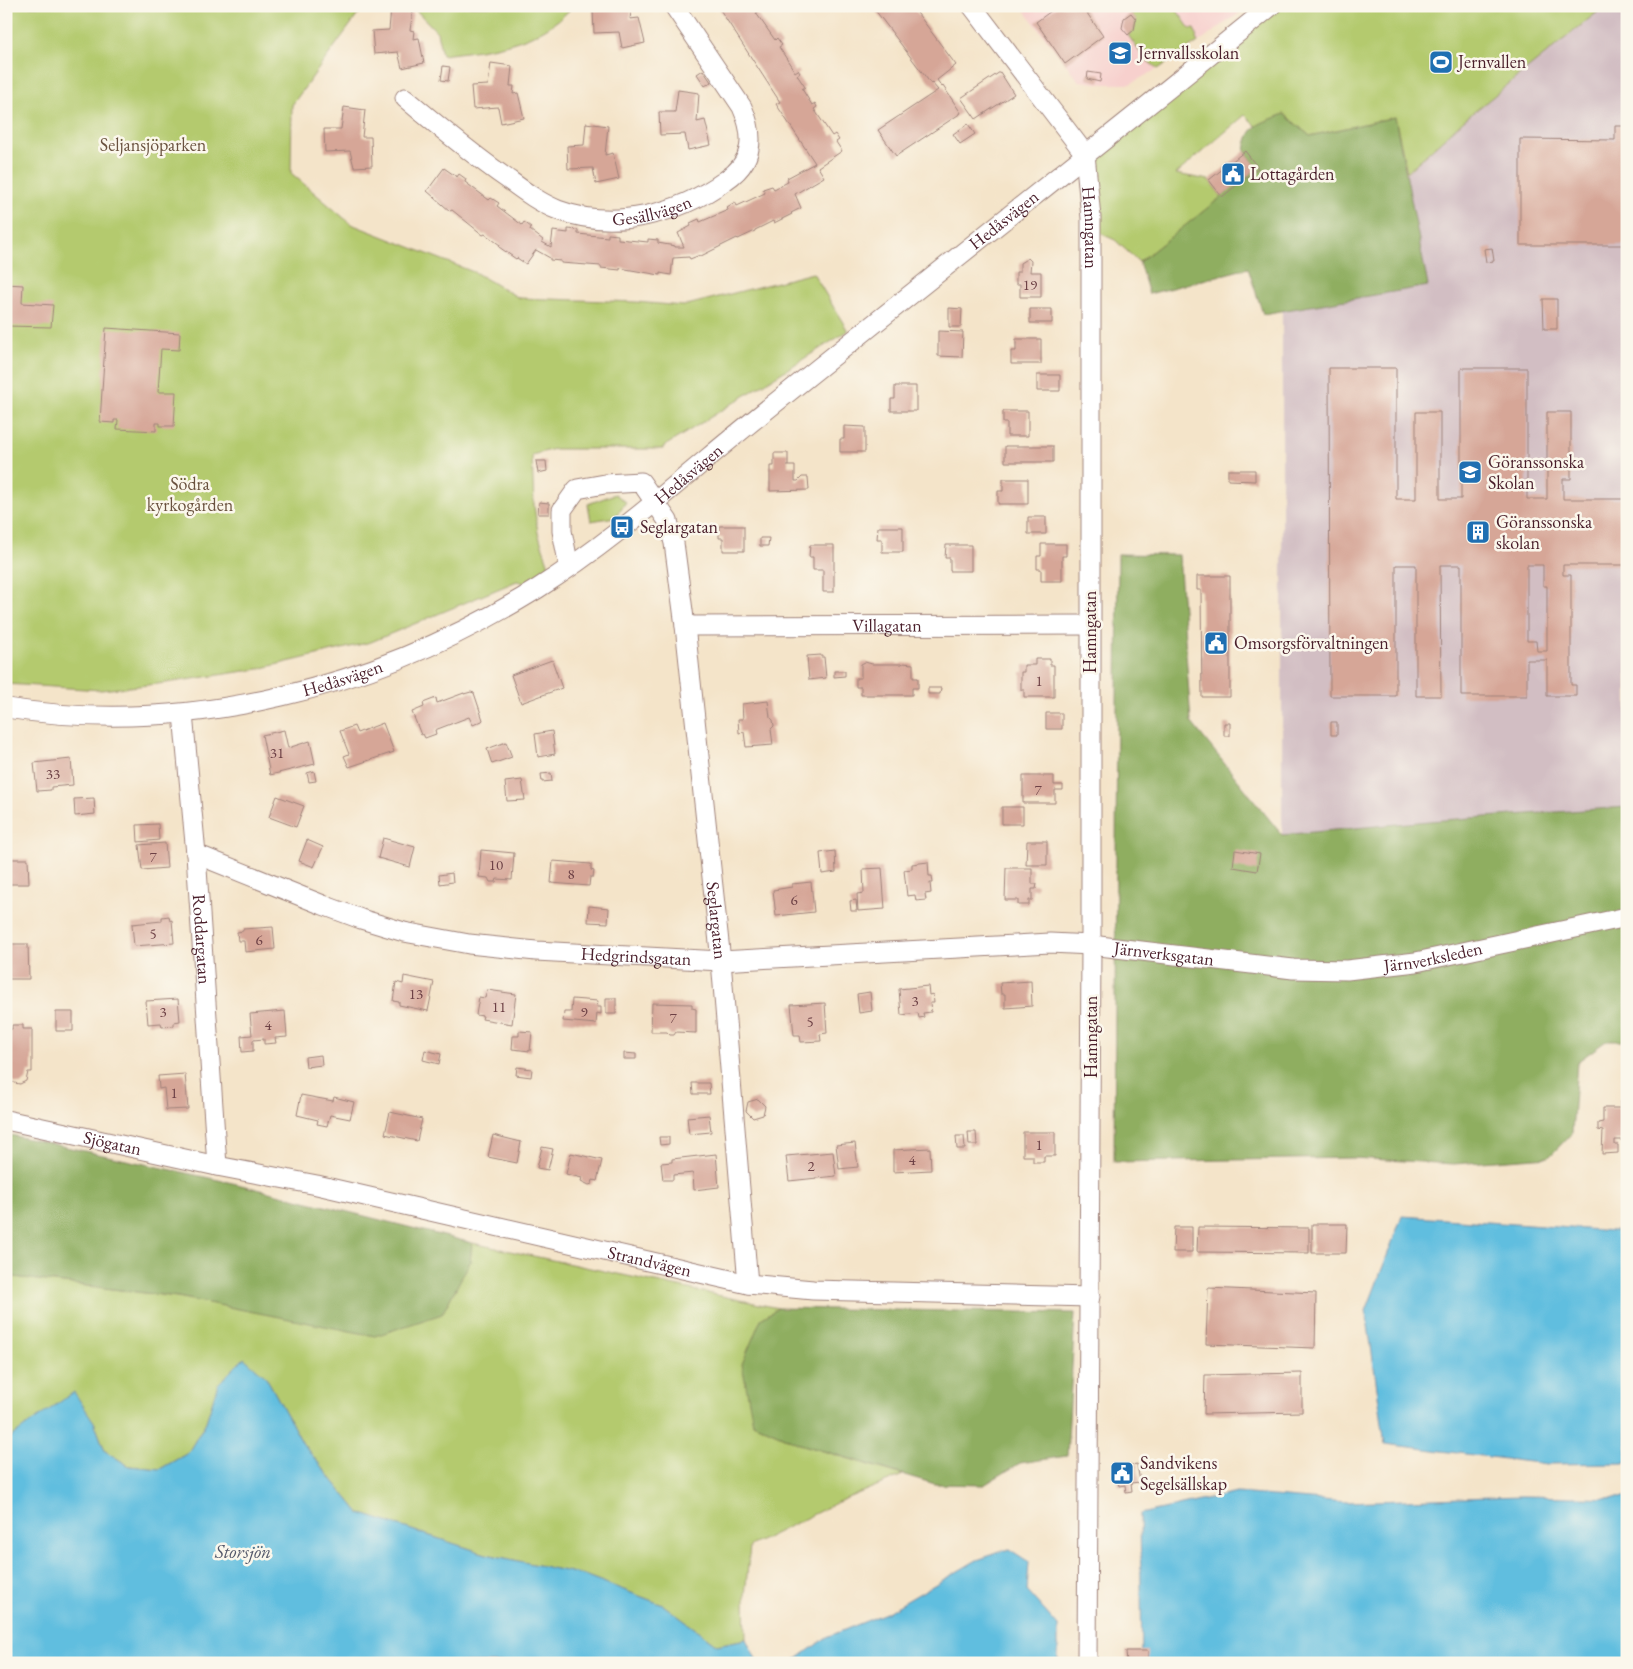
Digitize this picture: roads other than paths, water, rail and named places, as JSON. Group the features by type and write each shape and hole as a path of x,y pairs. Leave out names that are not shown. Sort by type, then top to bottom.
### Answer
{"street":[{"name":"Gesällvägen","path":"405,98 474,156 526,192 557,210 595,218 615,219 649,215 673,208 712,190 734,175 744,163 751,142 748,119 742,107 674,6"},
{"path":"972,6 1085,154"},
{"name":"Hedåsvägen","path":"6,708 32,712 108,717 183,714 281,698 353,676 396,660 474,625 537,589 656,501 1271,6"},
{"name":"Hamngatan","path":"1085,154 1091,229 1091,944 1087,1663"},
{"name":"Seglargatan","path":"569,567 562,531 562,510 576,489 605,484 642,482 668,521 674,543 685,626 721,961 748,1284"},
{"name":"Villagatan","path":"685,626 1090,625"},
{"name":"Roddargatan","path":"183,714 196,854 217,1166"},
{"name":"Hedgrindsgatan","path":"196,854 323,905 404,932 469,944 536,952 721,961 1050,943 1091,944"},
{"name":"Järnverksleden","path":"1237,963 1293,969 1357,969 1416,962 1627,917"},
{"name":"Järnverksgatan","path":"1091,944 1237,963"},
{"name":"Sjögatan","path":"6,1120 217,1166"},
{"name":"Strandvägen","path":"217,1166 317,1185 748,1284 813,1290 1090,1297"}],"water":[{"path":"1402,1216 1627,1232 1627,1463 1546,1464 1385,1444 1366,1311"},
{"name":"Storsjön","path":"244,1358 266,1377 303,1444 359,1513 486,1554 584,1575 663,1605 717,1645 746,1639 758,1663 6,1663 6,1438 11,1437 74,1392 94,1422 105,1451 129,1466 160,1469 188,1453 206,1422 218,1384"},
{"path":"1237,1493 1346,1502 1521,1496 1627,1498 1627,1663 1142,1663 1140,1514"},
{"path":"1009,1549 1029,1562 1027,1591 1058,1626 1058,1663 791,1663 827,1637 886,1613 977,1560"}],"place":[{"name":"Jernvallsskolan","path":"1120,53"},
{"name":"Jernvallen","path":"1441,62"},
{"name":"Lottagården","path":"1233,174"},
{"name":"Göranssonska Skolan","path":"1470,472"},
{"name":"Seglargatan","path":"622,527"},
{"name":"Göranssonska skolan","path":"1478,532"},
{"name":"Omsorgsförvaltningen","path":"1216,643"},
{"name":"Sandvikens Segelsällskap","path":"1122,1473"}],"park label":[{"name":"Seljansjöparken","path":"153,145"},
{"name":"Södra kyrkogården","path":"190,494"}]}
